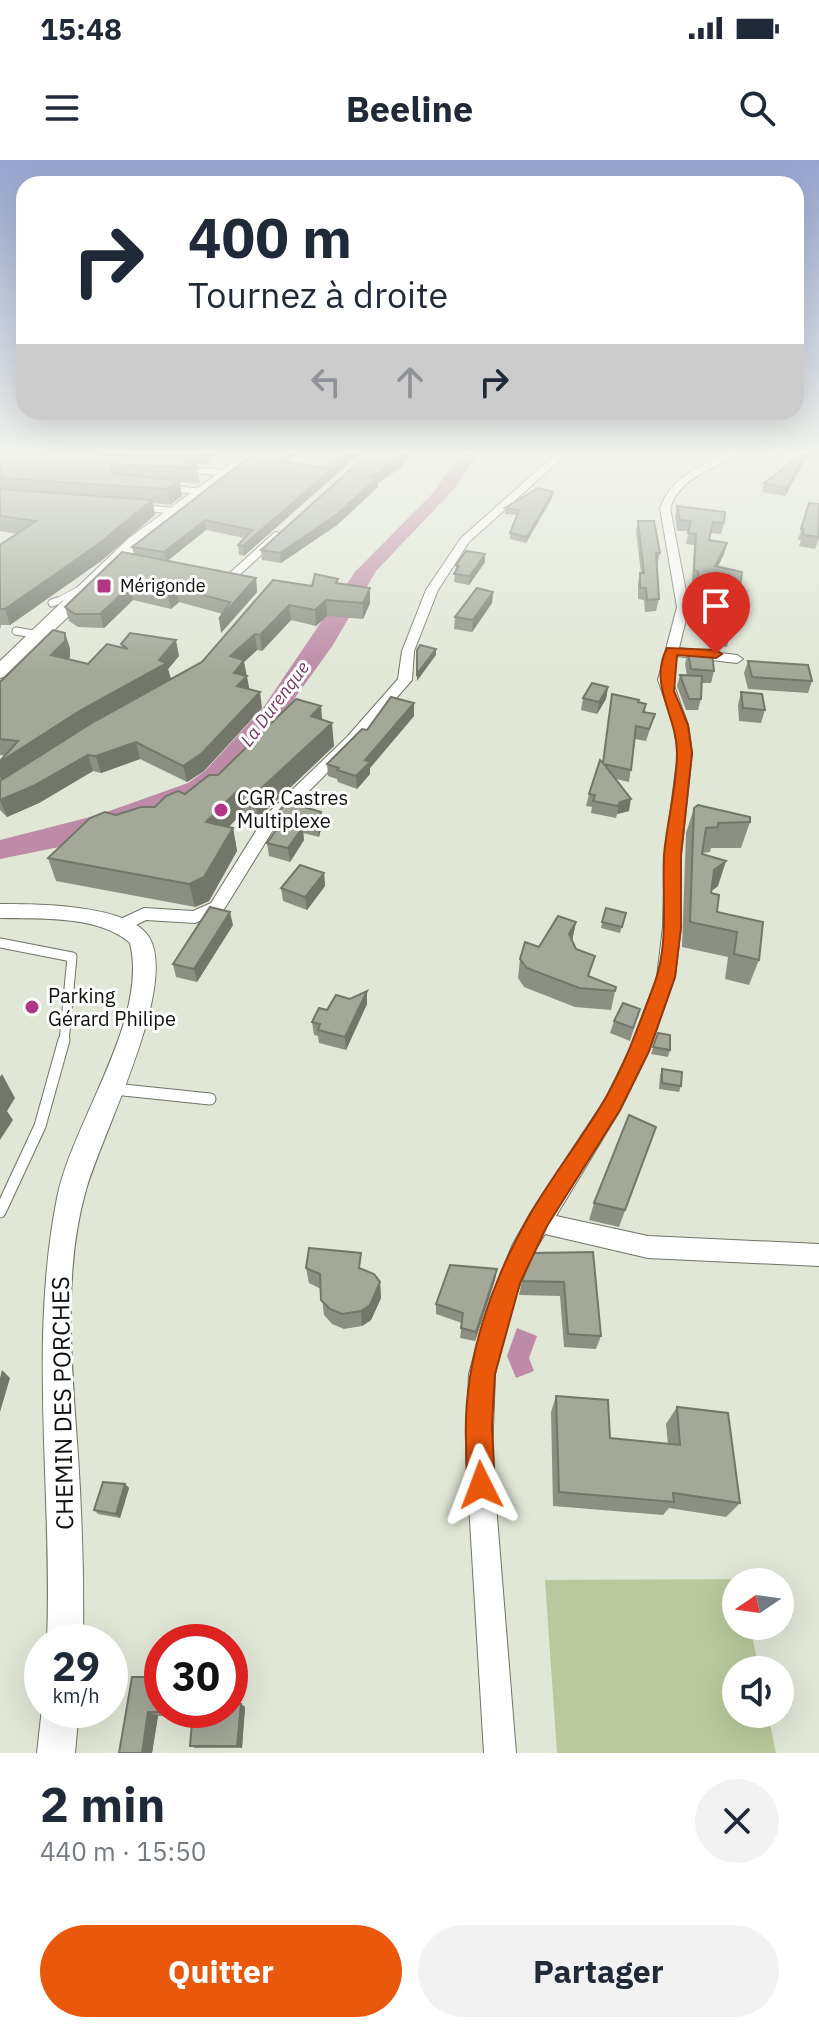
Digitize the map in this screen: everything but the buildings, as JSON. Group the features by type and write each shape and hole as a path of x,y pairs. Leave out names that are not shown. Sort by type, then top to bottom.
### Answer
{"main road":[{"path":"8,664 118,558 160,524"}],"street":[{"path":"0,911 71,916 120,926 144,914 195,917 217,907 272,819 352,740 405,680 408,651 432,590 465,540 483,524"},
{"path":"500,1753 479,1455 480,1398 486,1352 499,1309 539,1219 613,1104 639,1051 666,977 672,927 673,855 685,767 681,725 665,680 683,607 666,524"},
{"path":"228,580 283,530"},
{"path":"118,558 142,562"},
{"path":"213,577 242,583"},
{"path":"671,651 737,659"},
{"name":"CHEMIN DES PORCHES","path":"67,1624 59,1270 72,1191 140,1004 145,966 140,940 120,926"},
{"path":"539,1219 549,1225 648,1247 819,1255"},
{"path":"56,1753 58,1728"}],"lane":[{"path":"52,603 92,583"},
{"path":"16,631 39,635"},
{"path":"0,943 72,957 72,991 57,1070 34,1147 0,1212"},
{"path":"111,1088 210,1099"},
{"path":"0,1184 14,1187"}],"green space":[{"path":"722,1579 722,1640 753,1640 756,1656 722,1656 722,1728 771,1728 776,1753 557,1753 545,1580"}],"water":[{"name":"La Durenque","path":"402,524 420,524 376,571 333,645 289,706 204,795 84,842 0,859 0,840 98,815 188,783 205,771 263,708 355,572"},
{"path":"517,1328 537,1336 529,1358 534,1371 516,1378 507,1356"}],"place":[{"name":"Mérigonde","path":"104,586"},
{"name":"CGR Castres Multiplexe","path":"221,810"},
{"name":"Parking Gérard Philipe","path":"32,1007"}],"route":[{"path":"481,1485 479,1426 482,1374 492,1329 509,1281 539,1219 613,1104 639,1051 666,977 672,927 671,878 685,753 681,725 667,691 667,665 671,651 716,654"}]}
